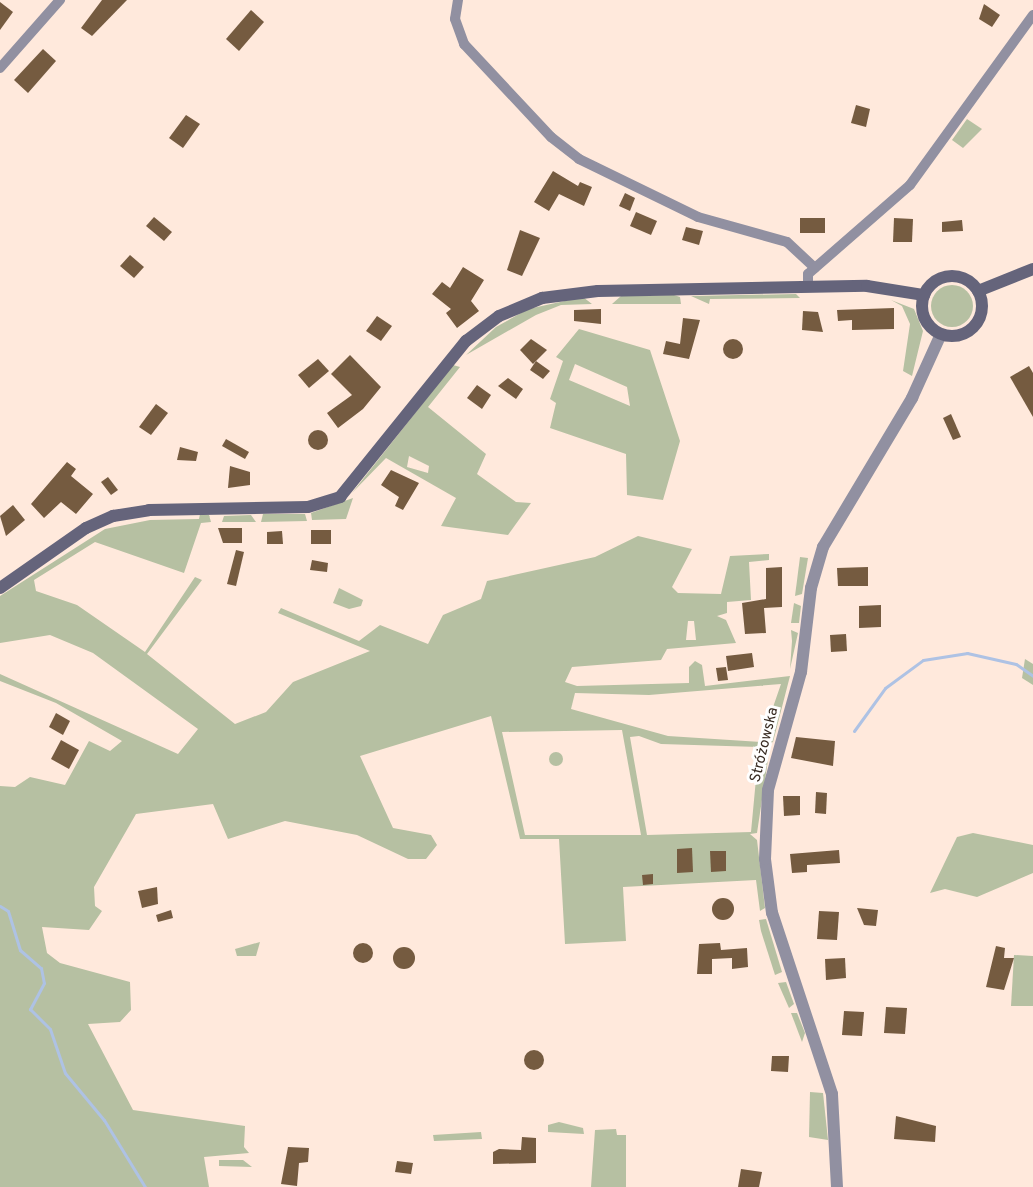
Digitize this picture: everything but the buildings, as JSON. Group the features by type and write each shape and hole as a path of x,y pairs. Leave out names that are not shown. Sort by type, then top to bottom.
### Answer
{"main road":[{"path":"978,291 1033,268"},
{"path":"0,588 86,528 113,516 149,510 308,507 340,497 453,354 482,327 516,307 572,292 867,286 924,295 950,276 978,291 982,303 975,326 953,336 941,334 924,318 924,295"}],"street":[{"path":"0,68 60,0"},
{"path":"458,0 455,19 464,44 551,137 579,159 698,217 787,242 815,268"},
{"path":"808,287 808,274 910,185 1033,15"},
{"name":"Stróżowska","path":"837,1187 832,1094 772,914 765,858 768,796 801,672 811,588 823,548 903,414 941,334"}],"green space":[{"path":"967,119 982,129 963,148 952,140"},
{"path":"952,285 967,291 973,306 967,321 952,327 937,321 931,306 937,291"},
{"path":"796,294 800,298 710,299 709,304 691,296"},
{"path":"674,295 680,297 681,304 612,304 621,296"},
{"path":"583,297 592,304 561,305 536,315 466,355 496,327 528,309"},
{"path":"891,300 914,309 923,331 912,376 903,371 910,324 902,306"},
{"path":"579,329 650,350 680,441 663,500 627,495 626,454 550,428 556,403 550,399 563,361 556,357","holes":["575,364 627,387 630,406 569,380"]},
{"path":"453,365 460,367 428,407 486,454 477,474 516,502 531,503 508,535 441,526 456,498 386,458 352,493","holes":["409,456 429,466 428,473 407,467"]},
{"path":"353,498 346,519 312,520 311,513"},
{"path":"200,514 209,515 211,522 201,523 184,573 95,542 34,580 36,591 77,605 145,652 195,577 202,580 147,654 235,724 266,712 293,682 370,651 278,613 281,608 359,641 380,625 428,644 443,615 481,599 487,581 595,557 638,536 692,549 672,587 678,593 721,594 730,556 769,554 769,560 749,562 751,600 727,602 727,613 717,616 726,620 736,643 667,649 661,660 572,667 565,682 577,686 689,683 689,667 695,661 702,665 705,686 790,676 773,742 761,747 769,753 757,833 750,834 757,840 765,908 760,911 756,880 623,887 626,941 565,944 559,839 520,839 491,716 360,756 393,828 431,835 437,845 426,859 408,859 357,835 285,821 228,839 213,804 136,814 94,887 95,906 102,911 89,930 42,927 47,953 60,963 130,982 131,1010 120,1022 88,1024 133,1110 245,1126 244,1147 249,1153 204,1157 209,1187 0,1187 0,786 15,787 30,777 65,785 89,741 110,751 122,741 56,703 0,681 0,674 178,754 198,729 93,653 50,635 0,643 0,596 105,529 150,520 199,519","holes":["688,621 694,621 696,640 686,640","781,684 761,742 668,736 571,709 575,693 649,695","622,730 641,835 525,835 502,732","639,736 661,744 759,747 751,832 647,835 630,737"]},
{"path":"263,514 305,514 307,521 261,522"},
{"path":"251,515 256,522 222,522 224,516"},
{"path":"800,557 808,558 802,594 795,596"},
{"path":"339,588 363,600 361,606 349,609 333,603"},
{"path":"794,603 801,606 799,623 791,623"},
{"path":"791,630 798,633 790,669 792,641"},
{"path":"1025,659 1033,664 1033,685 1022,678"},
{"path":"553,752 559,752 563,759 559,766 553,766 549,762 549,756"},
{"path":"973,833 1033,845 1033,873 977,897 945,889 930,893 957,837"},
{"path":"766,919 782,972 775,975 759,920"},
{"path":"260,942 256,956 237,956 235,949"},
{"path":"1014,955 1033,956 1033,1006 1011,1006"},
{"path":"786,982 794,1004 789,1008 778,983"},
{"path":"791,1013 797,1013 805,1033 802,1042"},
{"path":"810,1092 823,1093 828,1140 809,1137"},
{"path":"559,1122 583,1128 584,1134 548,1132 548,1125"},
{"path":"616,1129 617,1135 626,1135 626,1187 591,1187 595,1130"},
{"path":"481,1132 482,1139 434,1141 433,1135"},
{"path":"219,1160 243,1160 252,1167 219,1166"}],"waterway":[{"path":"854,731 885,688 923,660 967,653 1016,664 1033,676"},
{"path":"0,906 8,911 20,950 41,968 44,983 30,1009 50,1029 65,1073 104,1120 145,1187"}]}
